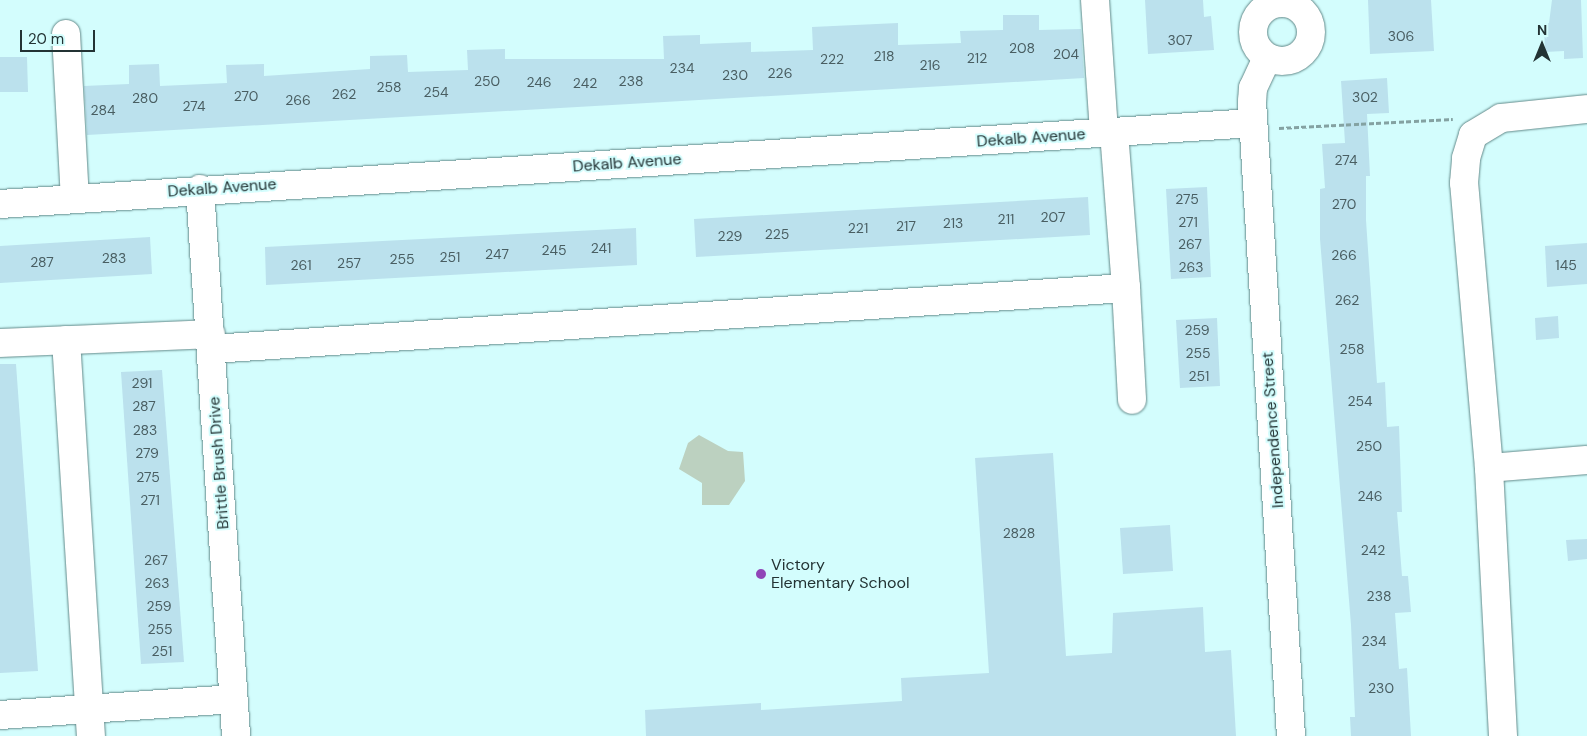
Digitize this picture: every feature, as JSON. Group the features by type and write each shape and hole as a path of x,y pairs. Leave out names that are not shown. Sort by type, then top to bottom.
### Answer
{"street":[{"path":"1095,0 1126,288 1132,400"},
{"path":"66,34 75,198"},
{"name":"Independence Street","path":"1267,58 1253,88 1253,126 1291,736"},
{"path":"1503,736 1489,468 1464,183 1473,135 1501,118 1587,109"},
{"name":"Dekalb Avenue","path":"0,204 1109,133 1253,126"},
{"name":"Brittle Brush Drive","path":"200,190 236,736"},
{"path":"0,343 66,340 211,341 1126,288"},
{"path":"66,340 90,723"},
{"path":"1489,468 1587,460"},
{"path":"0,715 90,723 234,699"}],"path":[{"path":"1253,126 1458,119 1473,135"}],"green space":[{"path":"699,435 728,451 743,452 745,481 729,505 702,505 702,483 679,469 688,443"}],"building":[{"path":"1145,0 1203,0 1204,17 1211,16 1214,50 1148,54"},
{"path":"1368,0 1431,0 1434,51 1370,54"},
{"path":"1552,0 1581,0 1583,58 1564,59 1564,51 1545,52 1544,23 1549,23"},
{"path":"1003,15 1039,15 1039,30 1081,29 1084,78 87,135 84,86 129,84 129,65 159,64 160,86 227,83 226,65 264,64 264,76 370,69 370,56 407,55 408,72 468,70 467,50 505,49 505,59 664,59 663,36 700,35 700,44 751,42 751,52 813,50 812,27 898,23 898,45 961,43 960,31 1003,30"},
{"path":"0,57 27,57 28,92 0,92"},
{"path":"1387,78 1389,113 1367,114 1370,176 1366,176 1366,220 1377,383 1385,382 1387,427 1399,426 1402,512 1397,512 1402,576 1408,576 1411,612 1395,613 1399,669 1407,668 1411,736 1351,736 1350,717 1355,717 1351,625 1320,239 1320,189 1325,188 1322,144 1345,143 1341,81"},
{"path":"1207,187 1211,277 1171,279 1166,189"},
{"path":"1088,197 1090,235 696,257 694,219"},
{"path":"636,228 637,265 266,285 265,247"},
{"path":"150,237 152,274 0,283 0,246"},
{"path":"1587,243 1587,284 1547,287 1545,246"},
{"path":"1558,316 1559,338 1536,340 1535,318"},
{"path":"1217,318 1220,386 1180,388 1176,320"},
{"path":"0,364 16,364 38,671 0,673"},
{"path":"162,370 184,662 141,664 121,372"},
{"path":"1053,453 1066,656 1112,653 1113,613 1203,607 1205,652 1231,650 1236,736 646,736 645,710 761,703 761,710 902,701 901,678 989,673 975,458"},
{"path":"1170,525 1173,571 1123,574 1120,528"},
{"path":"1587,539 1587,559 1568,561 1566,540"}],"place":[{"name":"Victory Elementary School","path":"761,574"}]}
